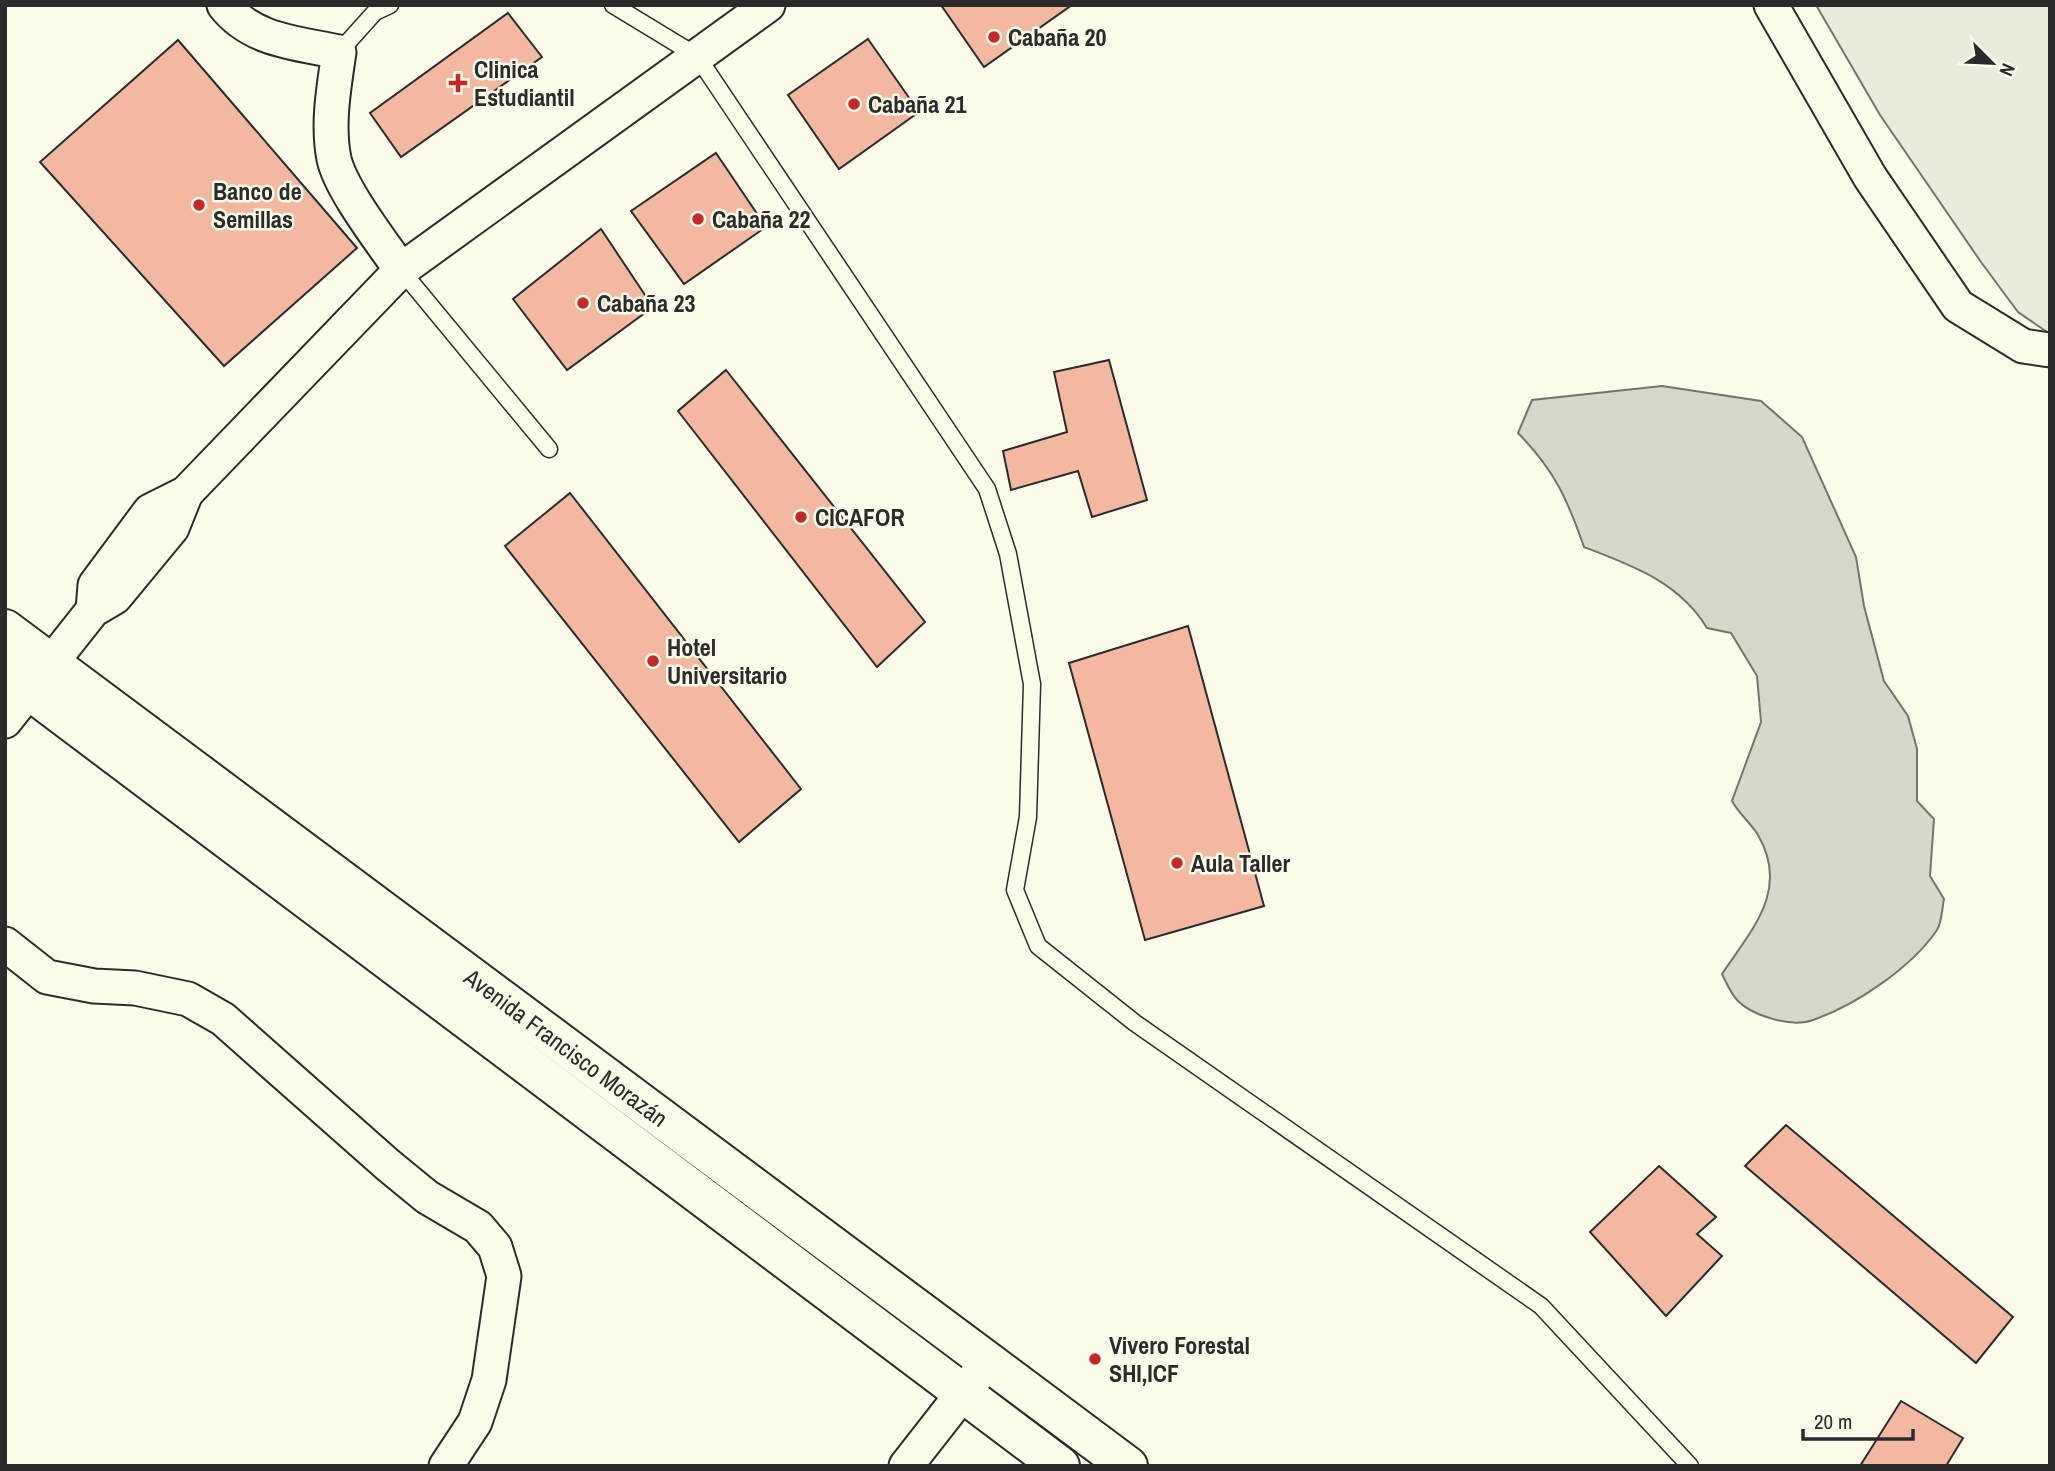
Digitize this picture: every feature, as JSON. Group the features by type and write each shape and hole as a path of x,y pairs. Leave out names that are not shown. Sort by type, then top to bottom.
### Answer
{"main road":[{"name":"Avenida Francisco Morazán","path":"5,629 28,675 1060,1466"},
{"name":"Avenida Francisco Morazán","path":"28,675 988,1362 1128,1466"}],"street":[{"path":"224,5 237,22 271,38 339,52 331,108 335,160 362,215 401,270"},
{"path":"5,721 28,675 93,610 115,597 165,538 186,494 401,270 768,5"},
{"path":"1771,5 1870,177 1958,306 2022,346 2050,350"},
{"path":"5,944 47,977 94,986 135,988 188,999 223,1019 388,1165 427,1197 478,1227 495,1247 504,1276 489,1380 475,1422 446,1466"},
{"path":"906,1466 988,1362"}],"lane":[{"path":"339,52 376,12 390,5"},
{"path":"613,5 697,56 987,489 1009,554 1032,684 1028,817 1015,890 1038,946 1135,1023 1541,1306 1690,1466"},
{"path":"401,270 549,449"}],"shaded area":[{"path":"1816,5 2050,5 2050,334 2018,312 1981,262 1880,115"},
{"path":"1662,386 1761,401 1802,437 1856,557 1864,606 1884,681 1908,716 1917,749 1917,801 1934,819 1930,876 1944,899 1937,930 1913,958 1881,984 1847,1005 1813,1020 1795,1023 1773,1019 1753,1011 1735,998 1722,974 1755,925 1769,891 1767,855 1758,835 1732,801 1761,722 1757,676 1731,633 1707,628 1683,599 1653,577 1584,547 1572,514 1550,472 1518,433 1532,400"}],"building":[{"name":"Cabaña 20","path":"941,5 1067,5 1069,7 984,67"},
{"path":"508,13 542,57 401,157 370,113"},
{"name":"Cabaña 21","path":"868,39 919,112 839,169 788,95"},
{"name":"Banco de Semillas","path":"178,40 357,248 224,366 40,162"},
{"name":"Cabaña 22","path":"716,153 766,227 684,284 631,211"},
{"name":"Cabaña 23","path":"601,229 653,307 567,370 513,299"},
{"path":"1109,360 1147,500 1092,517 1078,471 1011,490 1003,451 1067,432 1054,372"},
{"name":"CICAFOR","path":"726,370 925,622 877,667 678,411"},
{"name":"Hotel Universitario","path":"570,493 801,789 739,842 505,546"},
{"path":"1188,626 1264,906 1145,940 1069,663"},
{"path":"1786,1125 2013,1317 1976,1363 1745,1166"},
{"path":"1659,1166 1716,1217 1697,1234 1722,1256 1666,1316 1590,1232"},
{"path":"1901,1401 1963,1438 1946,1466 1860,1466"}],"place":[{"name":"Cabaña 20","path":"994,37"},
{"name":"Clinica Estudiantil","path":"458,83"},
{"name":"Cabaña 21","path":"854,104"},
{"name":"Banco de Semillas","path":"199,205"},
{"name":"Cabaña 22","path":"698,219"},
{"name":"Cabaña 23","path":"583,303"},
{"name":"CICAFOR","path":"801,517"},
{"name":"Hotel Universitario","path":"653,661"},
{"name":"Aula Taller","path":"1177,863"},
{"name":"Vivero Forestal SHI,ICF","path":"1095,1359"}]}
